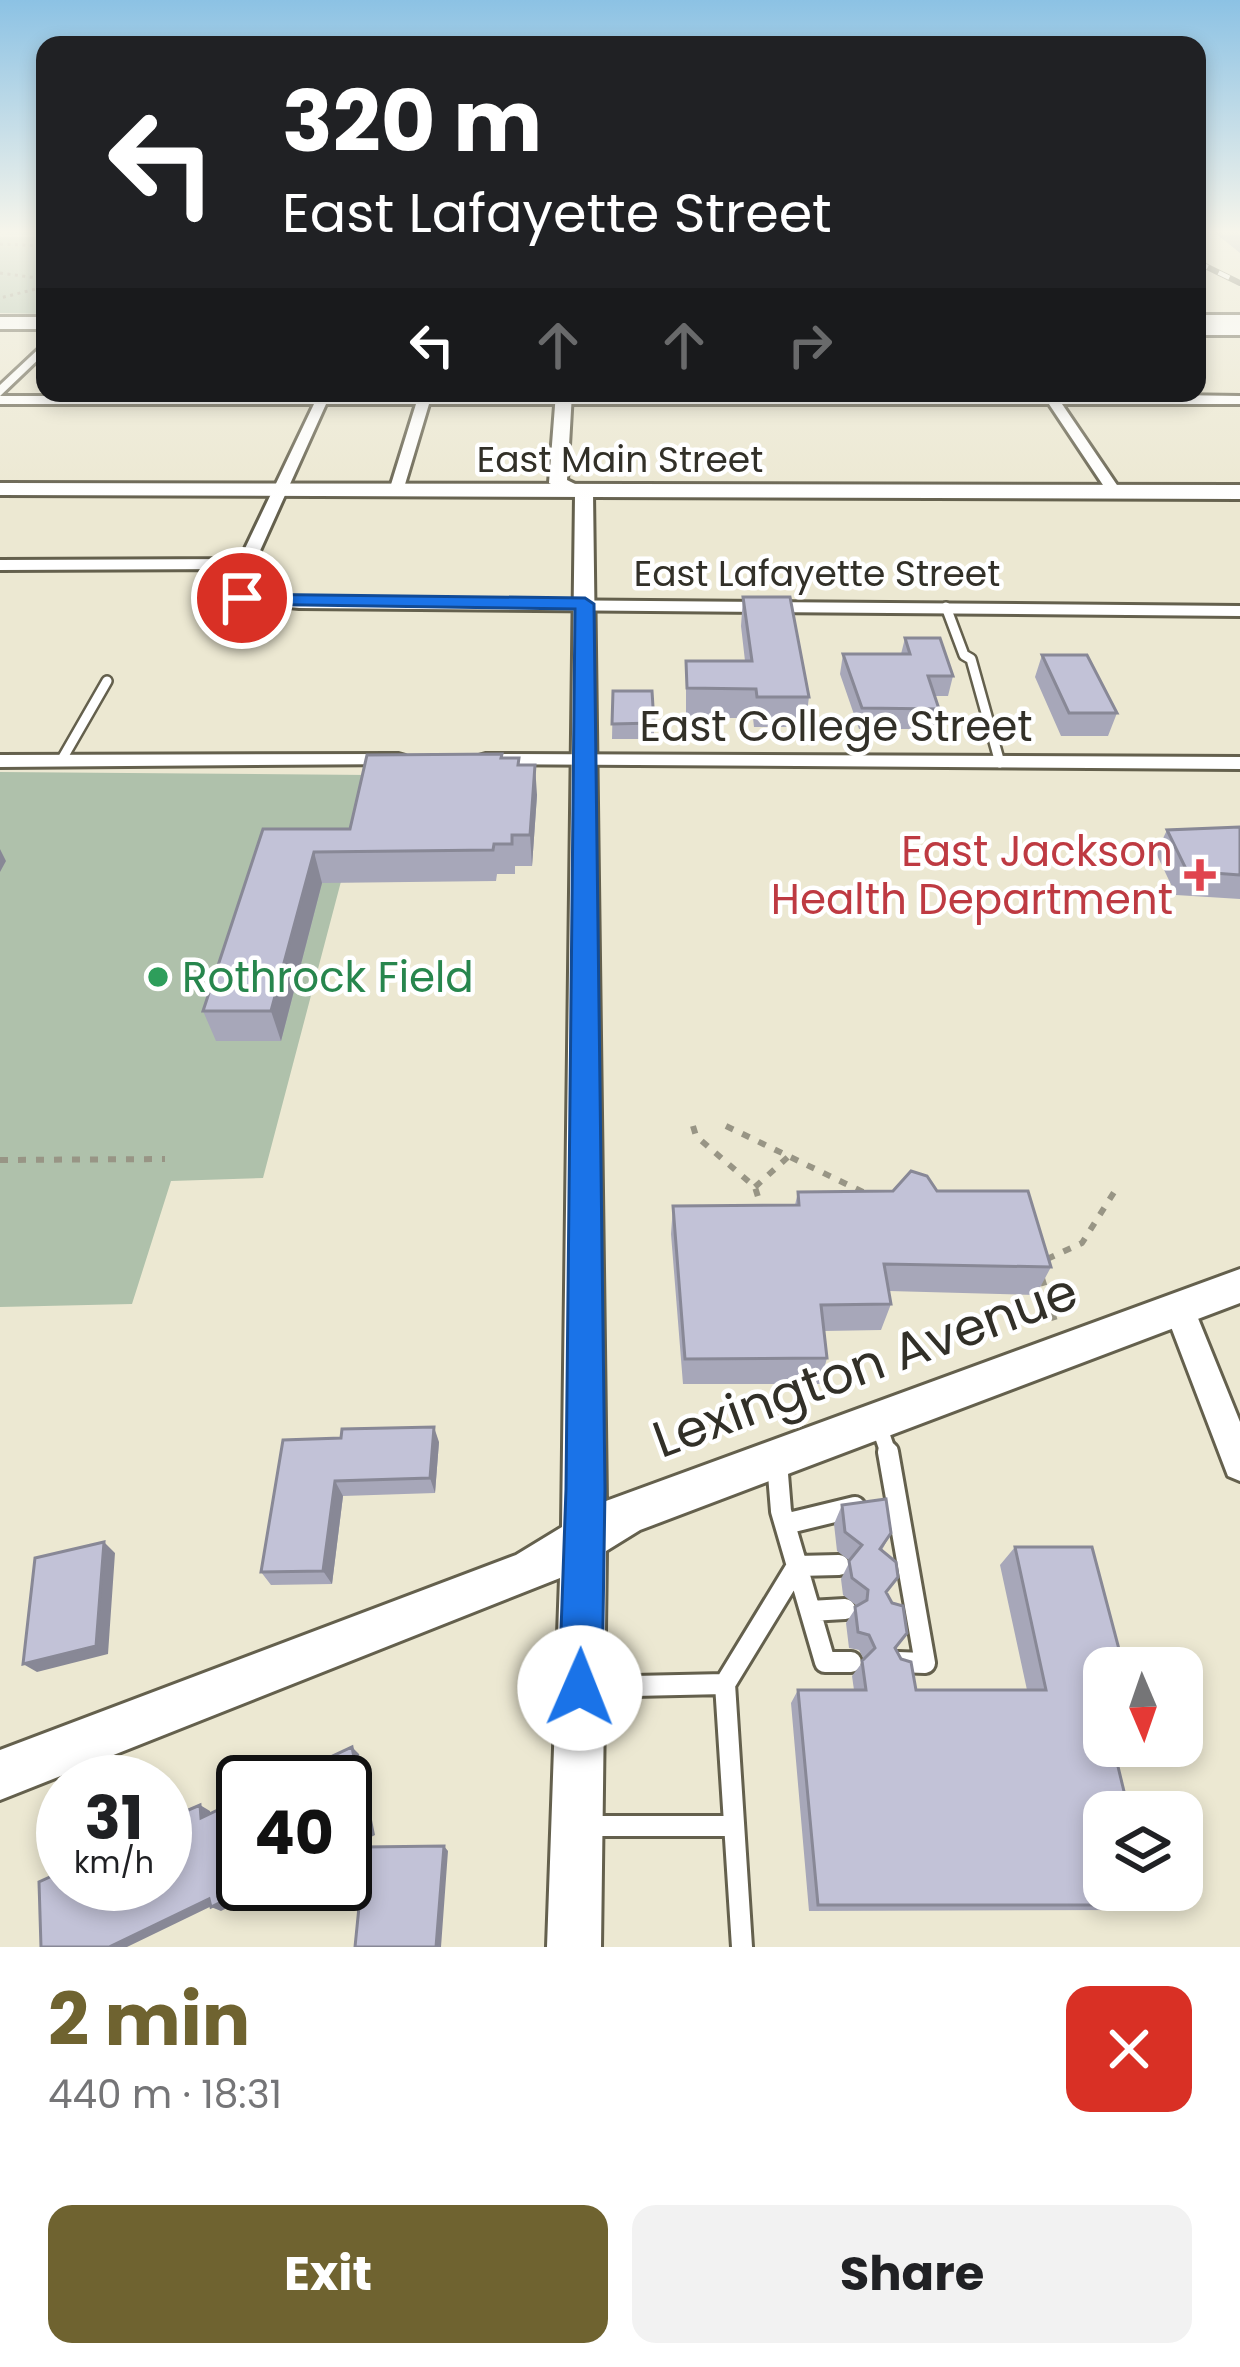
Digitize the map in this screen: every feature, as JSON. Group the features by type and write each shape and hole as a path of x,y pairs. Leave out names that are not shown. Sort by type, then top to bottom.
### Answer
{"main road":[{"name":"East Main Street","path":"0,489 1240,492"}],"street":[{"path":"1206,331 1240,331"},
{"path":"0,396 36,356"},
{"path":"0,396 36,396"},
{"path":"1206,399 1240,400"},
{"path":"0,565 246,564 322,402"},
{"path":"396,491 422,402"},
{"path":"564,402 558,483 584,493 585,604 584,1535 574,1947"},
{"path":"1054,402 1114,491"},
{"name":"East Lafayette Street","path":"246,564 242,598 1240,611"},
{"path":"0,761 416,760"},
{"name":"East College Street","path":"464,760 1240,763"},
{"name":"Lexington Avenue","path":"0,1775 529,1572 584,1535 628,1513 1240,1286"},
{"path":"1180,1311 1240,1464"}],"lane":[{"path":"946,607 964,655 971,659 1000,763"},
{"path":"61,760 107,681"},
{"path":"878,1422 898,1501 926,1663 898,1662"},
{"path":"776,1458 785,1524 825,1662 850,1662"},
{"path":"785,1524 825,1511 898,1501"},
{"path":"884,1565 909,1564"},
{"path":"797,1566 839,1565"},
{"path":"742,1947 725,1684 797,1566"},
{"path":"890,1608 916,1608"},
{"path":"810,1611 845,1609"},
{"path":"580,1688 725,1684"},
{"path":"577,1825 734,1826"}],"path":[{"path":"693,1126 696,1136 755,1187 763,1220"},
{"path":"726,1126 867,1194"},
{"path":"755,1187 788,1156"},
{"path":"0,1160 165,1159"},
{"path":"1056,1324 1036,1259 1072,1252 1100,1220 1118,1186"}],"green space":[{"name":"Rothrock Field","path":"0,772 369,775 263,1178 171,1181 132,1304 0,1307"}],"building":[{"path":"743,597 790,597 809,697 757,697 756,689 687,688 686,661 752,661"},
{"path":"905,638 940,638 953,676 928,676 939,709 862,708 843,654 910,654"},
{"path":"1042,655 1087,655 1117,713 1069,713"},
{"path":"613,691 652,691 654,723 612,724"},
{"path":"502,754 501,758 519,758 518,765 535,765 530,835 512,835 512,844 494,844 493,850 314,852 271,1011 203,1011 263,829 350,829 367,755"},
{"path":"1240,827 1240,875 1187,871 1167,830"},
{"path":"911,1171 927,1176 937,1191 1028,1191 1051,1267 884,1264 891,1304 821,1305 827,1358 685,1359 673,1206 799,1205 798,1192 893,1191"},
{"path":"434,1427 430,1478 335,1481 323,1571 261,1572 283,1440 341,1438 342,1429"},
{"path":"886,1499 891,1533 880,1549 896,1562 898,1577 886,1592 892,1603 903,1606 907,1633 895,1648 901,1659 911,1662 916,1690 1046,1690 1015,1547 1092,1547 1118,1647 1083,1647 1083,1767 1118,1767 1124,1791 1083,1791 1083,1905 818,1905 798,1690 866,1690 862,1661 875,1648 869,1635 858,1632 855,1607 867,1600 868,1590 852,1578 849,1561 862,1545 845,1532 842,1505"},
{"path":"104,1542 96,1646 23,1664 35,1558"},
{"path":"200,1805 201,1818 216,1811 216,1905 211,1907 209,1899 192,1907 192,1808"},
{"path":"444,1846 436,1947 355,1947 359,1911 372,1911 372,1847"},
{"path":"40,1911 184,1911 109,1947 41,1947"}],"place":[{"name":"East Jackson Health Department","path":"1200,875"},
{"name":"Rothrock Field","path":"158,977"}],"route":[{"path":"242,598 299,603 585,604 585,1489 580,1688"}]}
